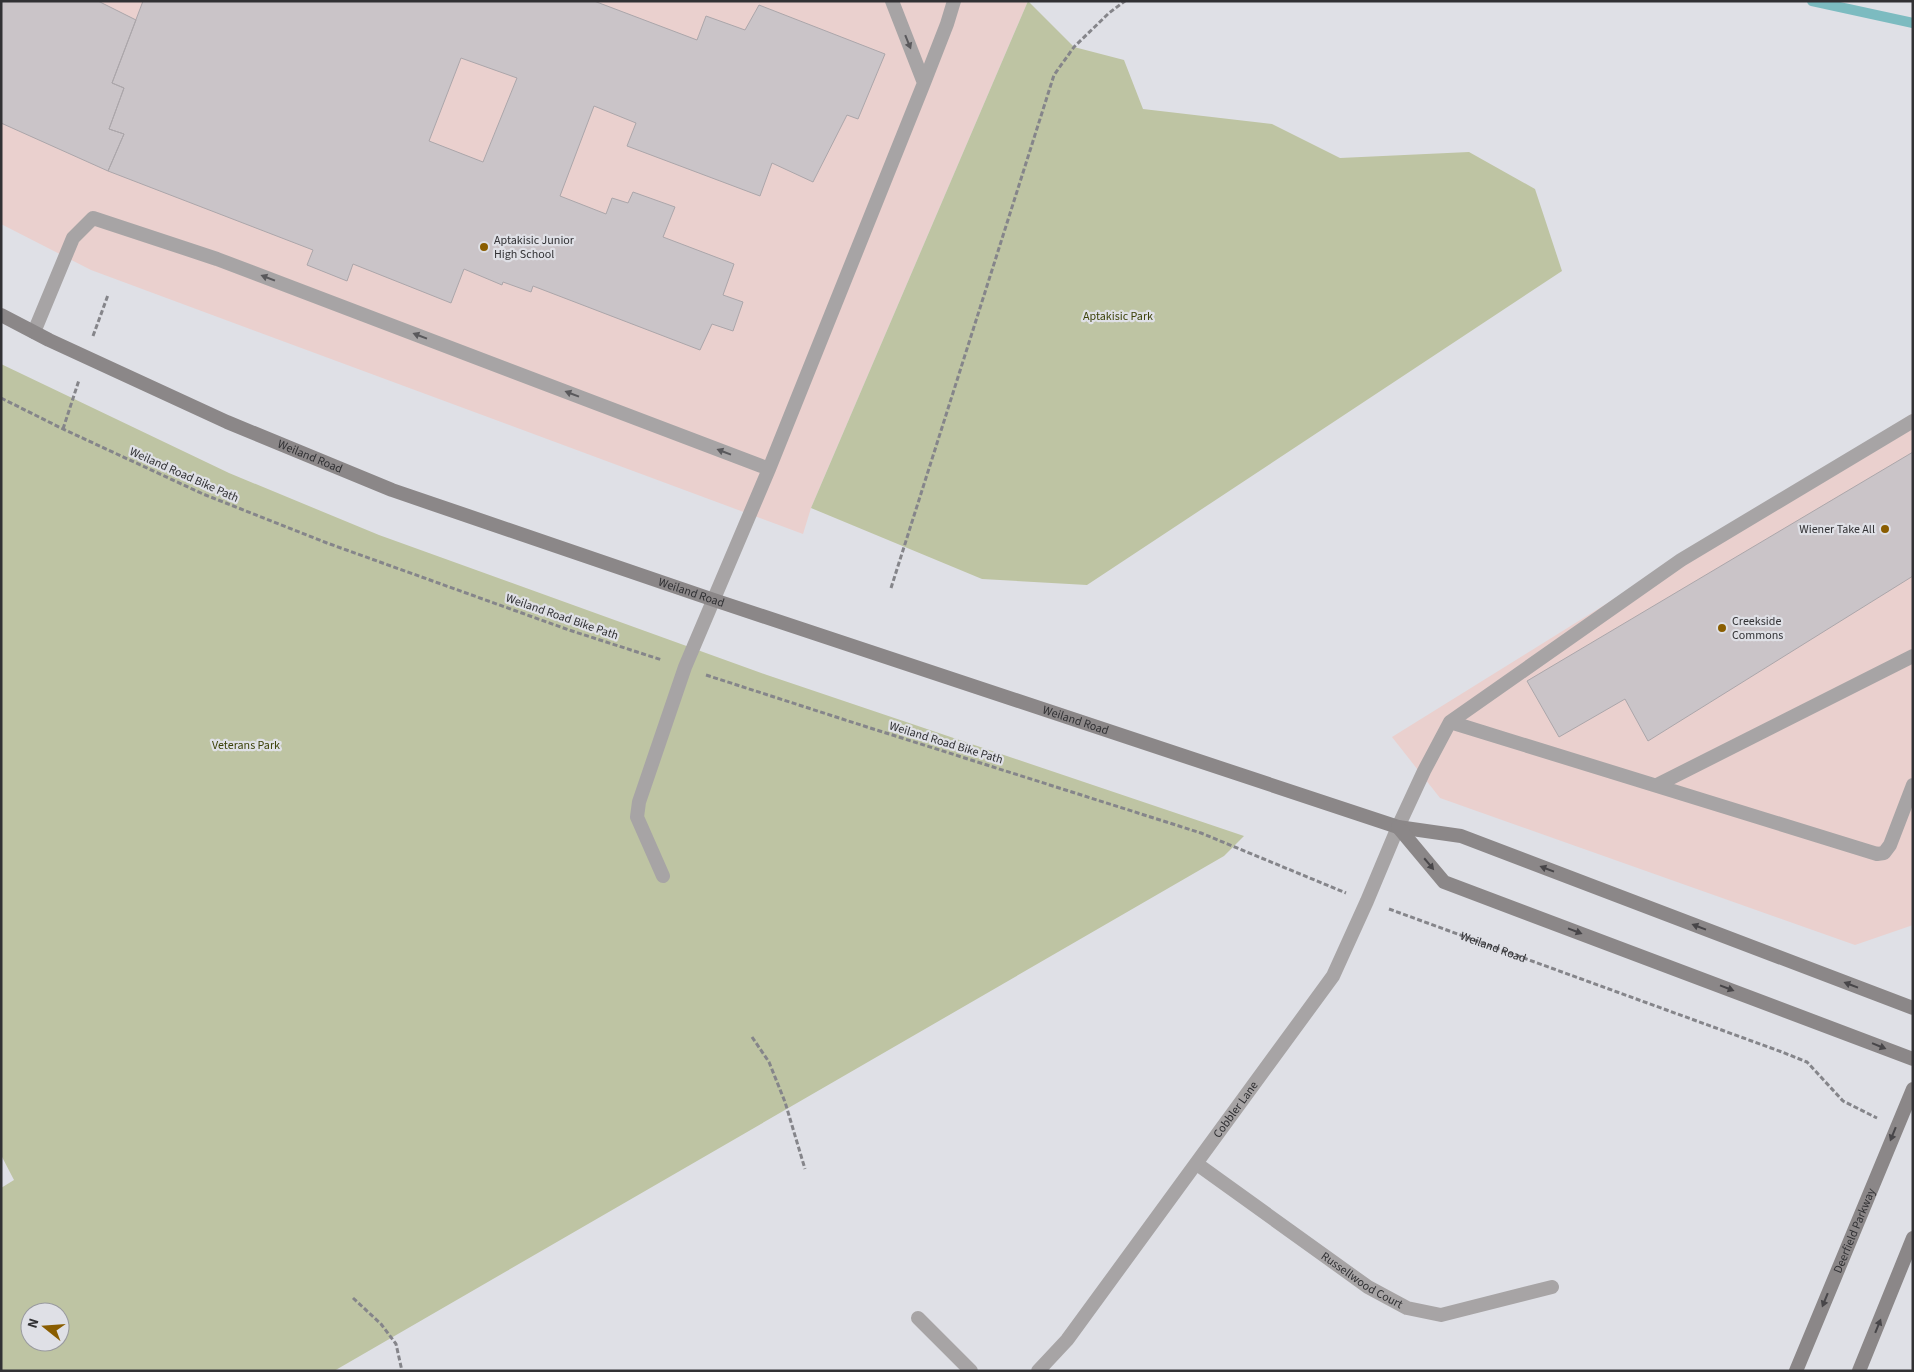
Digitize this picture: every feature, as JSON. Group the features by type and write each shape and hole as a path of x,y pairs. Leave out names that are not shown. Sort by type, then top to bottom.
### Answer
{"main road":[{"name":"Weiland Road","path":"1,315 227,422 392,490 714,600 1398,827 1461,836 1913,1008"},
{"path":"1398,827 1444,882 1913,1059"},
{"name":"Deerfield Parkway","path":"1796,1371 1913,1089"},
{"path":"1859,1371 1913,1238"}],"street":[{"path":"892,1 924,82"},
{"path":"663,876 637,817 639,802 685,667 769,469 947,24 954,1"},
{"path":"34,332 73,238 93,218 217,259 769,469"},
{"path":"1450,722 1681,560 1913,421"},
{"path":"1657,785 1913,656"},
{"path":"1450,722 1878,854 1884,853 1890,845 1913,785"},
{"name":"Cobbler Lane","path":"1038,1371 1067,1340 1333,976 1367,902 1398,827 1424,771 1450,722"},
{"name":"Russellwood Court","path":"1196,1164 1368,1287 1406,1308 1441,1315 1552,1287"},
{"path":"918,1318 971,1371"}],"path":[{"path":"891,588 1054,75 1077,44 1109,13 1125,1"},
{"name":"Weiland Road Bike Path","path":"1,398 63,429 220,501 355,553 569,630 864,726 1133,810"},
{"name":"Weiland Road","path":"1133,810 1201,833 1367,902 1807,1062 1843,1101"},
{"path":"752,1037 769,1062 805,1169"},
{"path":"353,1298 381,1324 396,1344 402,1371"}],"shaded area":[{"name":"Aptakisic Junior High School","path":"1,1 1028,1 811,508 803,534 91,270 1,224"},
{"name":"Creekside Commons","path":"1913,413 1913,925 1855,945 1440,798 1392,737"}],"green space":[{"name":"Aptakisic Park","path":"1028,1 1074,47 1124,60 1143,109 1272,124 1340,158 1469,152 1535,189 1562,271 1087,585 982,579 811,508"},
{"name":"Veterans Park","path":"1,364 229,473 379,535 767,675 1244,836 1224,856 334,1371 1,1371 1,1188 14,1180 1,1155"}],"building":[{"path":"1,1 98,1 136,20 112,83 124,88 109,129 124,134 108,171 1,123"},
{"path":"143,1 594,1 697,40 706,16 745,30 759,5 885,54 858,119 847,115 813,182 772,163 760,196 627,146 636,123 594,106 560,196 606,214 612,198 628,203 633,192 675,207 663,237 734,264 723,295 743,302 733,331 712,324 700,350 533,286 531,292 503,282 502,285 464,269 451,303 353,264 347,281 307,265 313,250 108,171 124,134 109,129 124,88 112,83","holes":["461,58 517,78 483,162 429,141"]},
{"name":"Creekside Commons","path":"1913,452 1913,576 1648,741 1625,699 1559,737 1527,681"}],"waterway":[{"path":"1812,1 1913,23"}],"place":[{"name":"Aptakisic Junior High School","path":"484,247"},
{"name":"Wiener Take All","path":"1885,529"},
{"name":"Creekside Commons","path":"1722,628"}]}
